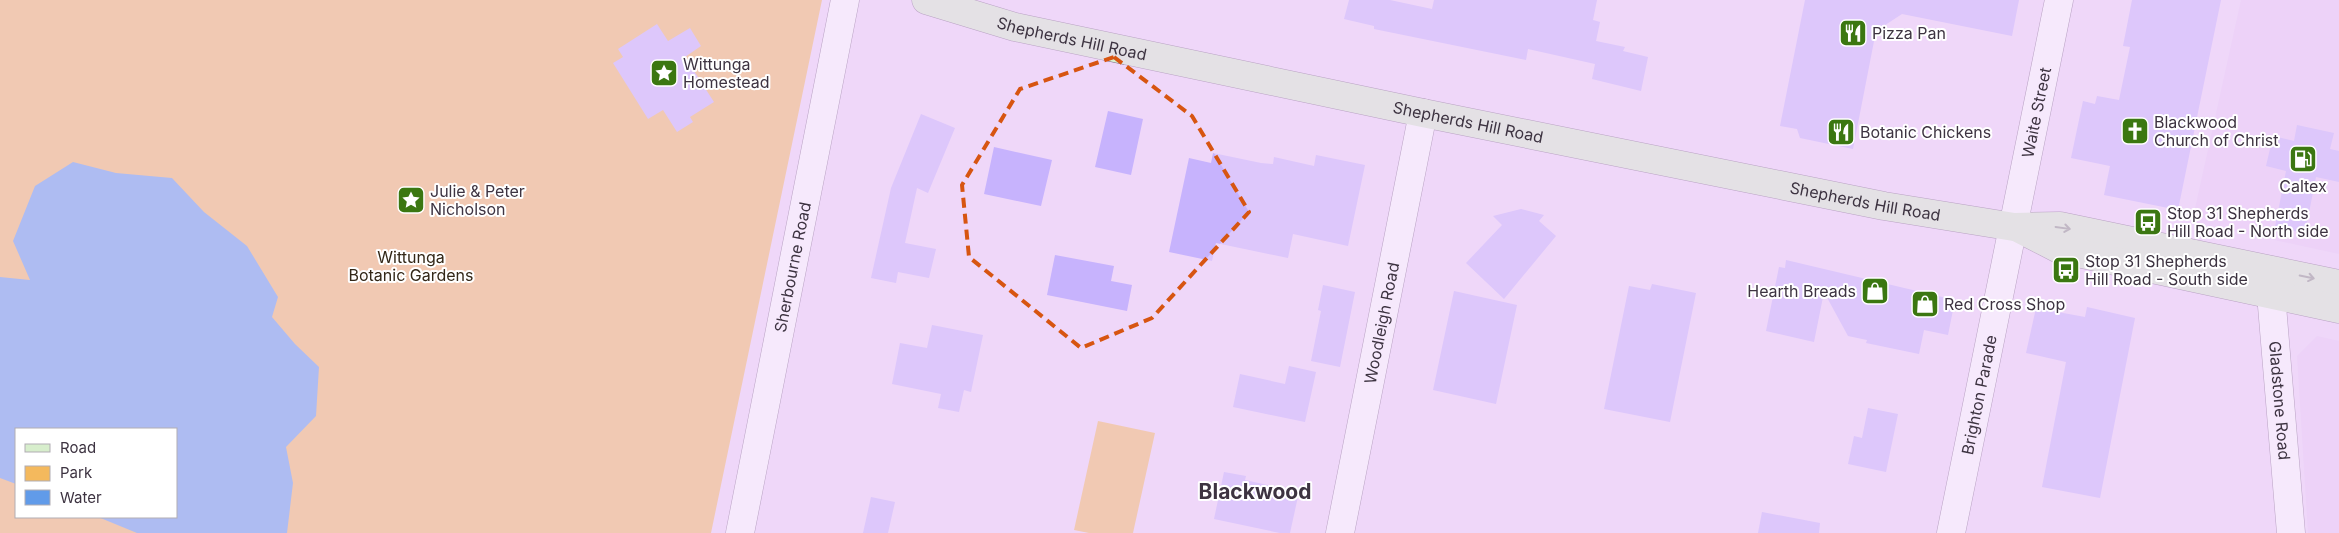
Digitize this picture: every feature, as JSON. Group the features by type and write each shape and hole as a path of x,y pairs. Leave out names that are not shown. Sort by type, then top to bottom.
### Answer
{"main road":[{"name":"Shepherds Hill Road","path":"926,0 1015,27 1423,113 1884,206 2014,226 2060,226 2270,282 2339,309"},
{"name":"Shepherds Hill Road","path":"2270,282 2339,284"}],"street":[{"name":"Sherbourne Road","path":"740,533 845,0"},
{"name":"Waite Street","path":"2014,226 2060,0"},
{"name":"Woodleigh Road","path":"1340,533 1423,113"},
{"name":"Brighton Parade","path":"1951,533 2014,226"},
{"name":"Gladstone Road","path":"2270,282 2291,533"}],"highlighted area":[{"path":"1114,57 1192,116 1249,212 1152,318 1081,348 969,257 962,185 1020,89"}],"shaded area":[{"path":"2241,0 2339,0 2339,254 2192,222"},
{"path":"2317,336 2339,341 2339,533 2308,533 2297,356"}],"green space":[{"name":"Wittunga Botanic Gardens","path":"0,0 822,0 711,533 0,533"},
{"path":"1098,421 1155,433 1133,533 1089,533 1074,530"}],"water":[{"path":"73,162 116,173 172,178 204,212 247,246 278,297 272,317 295,344 319,367 316,416 286,447 293,483 287,533 137,533 100,518 178,518 178,428 15,428 15,484 0,478 0,277 30,280 13,241 35,186"}],"building":[{"path":"1349,0 1390,0 1432,9 1434,0 1597,0 1593,20 1600,22 1596,41 1625,47 1623,51 1648,57 1641,91 1592,79 1595,64 1528,49 1526,60 1374,29 1374,26 1344,19"},
{"path":"1805,0 2019,0 2012,36 1902,14 1876,31 1853,149 1800,138 1797,129 1780,126"},
{"name":"Blackwood Church of Christ","path":"2132,0 2221,0 2178,210 2104,195 2110,166 2071,158 2083,101 2095,104 2097,96 2119,100 2130,47 2123,46"},
{"path":"657,24 668,41 690,28 701,46 685,57 714,102 690,117 693,122 677,132 663,110 648,119 613,63 623,57 618,49"},
{"path":"1108,111 1143,119 1131,175 1095,167"},
{"path":"921,114 955,128 928,193 917,188 905,243 936,249 929,278 898,272 896,283 871,278 891,188"},
{"name":"Caltex","path":"2297,125 2334,133 2330,149 2339,151 2339,182 2316,177 2305,233 2275,227 2286,171 2266,166 2273,136 2294,141"},
{"path":"994,147 1052,160 1041,206 984,194"},
{"path":"1213,153 1273,164 1274,157 1314,166 1316,155 1365,165 1348,246 1293,234 1288,258 1216,243 1212,261 1169,252 1189,158 1211,163"},
{"path":"1521,209 1544,215 1539,221 1556,236 1504,299 1466,263 1502,225 1493,216"},
{"path":"1055,255 1114,266 1111,281 1132,285 1127,311 1047,295"},
{"path":"1786,260 1955,300 1948,335 1924,330 1919,354 1866,343 1867,340 1848,336 1824,292 1814,342 1766,331 1779,267 1785,268"},
{"path":"1652,284 1696,293 1670,422 1604,409 1629,286 1650,290"},
{"path":"1323,285 1355,292 1340,367 1311,361 1321,311 1318,310"},
{"path":"1454,291 1517,305 1496,404 1433,390"},
{"path":"2087,307 2135,318 2100,498 2042,487 2066,362 2026,353 2036,308 2085,317"},
{"path":"932,325 983,335 971,392 964,390 959,412 938,408 941,394 892,384 900,343 927,348"},
{"path":"1289,366 1316,372 1305,422 1233,407 1240,374 1285,384"},
{"path":"1868,408 1898,414 1886,472 1848,464 1854,436 1862,438"},
{"path":"1224,472 1246,476 1245,480 1299,492 1290,533 1280,533 1214,519"},
{"path":"871,497 895,502 888,533 863,533"},
{"path":"1762,512 1820,523 1819,533 1758,533"}],"place":[{"name":"Pizza Pan","path":"1853,33"},
{"name":"Wittunga Homestead","path":"664,73"},
{"name":"Blackwood Church of Christ","path":"2135,131"},
{"name":"Botanic Chickens","path":"1841,132"},
{"name":"Caltex","path":"2303,159"},
{"name":"Julie & Peter Nicholson","path":"411,200"},
{"name":"Stop 31 Shepherds Hill Road - North side","path":"2148,222"},
{"name":"Stop 31 Shepherds Hill Road - South side","path":"2066,270"},
{"name":"Hearth Breads","path":"1875,291"},
{"name":"Red Cross Shop","path":"1925,304"}],"district":[{"name":"Blackwood","path":"1255,491"}]}
